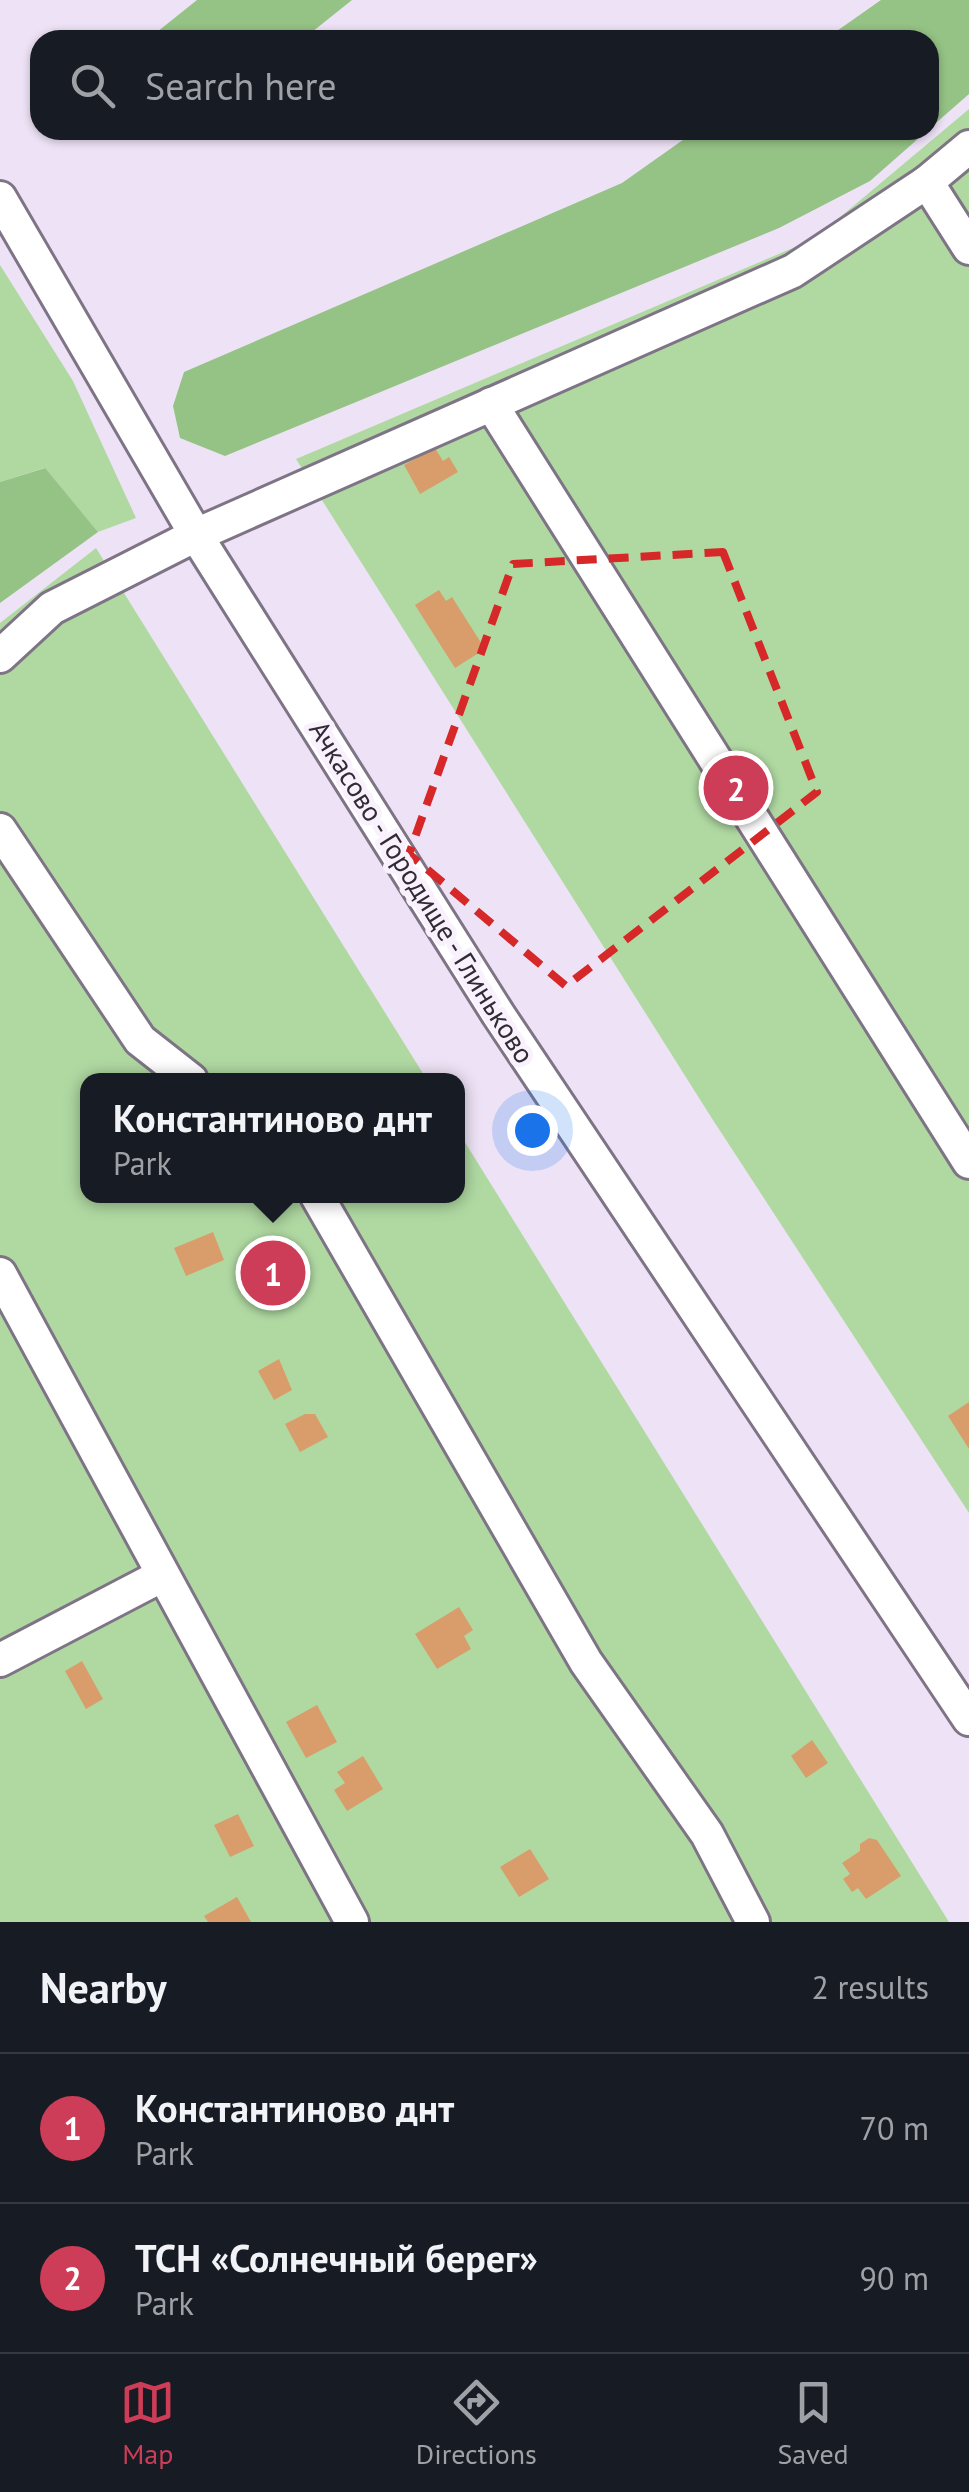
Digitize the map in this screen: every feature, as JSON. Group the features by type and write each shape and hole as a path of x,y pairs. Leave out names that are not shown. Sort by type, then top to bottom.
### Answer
{"street":[{"path":"0,656 52,608 196,535 794,271 927,182 969,147"},
{"path":"927,182 969,248"},
{"name":"Ачкасово - Городище - Глиньково","path":"0,198 196,535 498,1014 969,1719"},
{"path":"491,404 969,1162"},
{"path":"0,830 140,1040 182,1073"},
{"path":"321,1203 586,1662 707,1834 752,1922"},
{"path":"0,1274 352,1922"},
{"path":"0,1660 161,1576"}],"highlighted area":[{"path":"723,552 817,792 566,986 409,854 513,564"}],"green space":[{"path":"197,0 352,0 314,30 160,30"},
{"path":"881,0 969,0 969,94 939,120 939,30 838,30"},
{"path":"969,109 969,1513 711,1117 296,459 814,239 932,140 939,140 939,134"},
{"path":"683,140 917,140 870,181 779,228 225,456 180,438 173,406 184,372 622,183"},
{"path":"0,265 73,381 136,518 98,532 44,468 0,482"},
{"path":"45,468 98,532 0,603 0,482"},
{"path":"96,548 423,1073 80,1073 80,1203 465,1203 465,1142 949,1922 0,1922 0,623"}],"building":[{"path":"435,448 443,461 449,457 458,472 420,494 404,465"},
{"path":"439,590 446,601 452,597 485,649 455,668 415,605"},
{"path":"213,1232 224,1260 186,1276 174,1248"},
{"path":"279,1359 292,1390 274,1400 258,1371"},
{"path":"969,1402 969,1449 948,1416"},
{"path":"305,1414 315,1414 328,1437 300,1452 285,1424"},
{"path":"459,1607 473,1630 464,1636 471,1649 437,1669 415,1634"},
{"path":"82,1661 103,1699 86,1709 65,1671"},
{"path":"317,1705 337,1742 306,1758 286,1722"},
{"path":"812,1740 828,1763 806,1778 791,1756"},
{"path":"363,1756 383,1789 347,1811 334,1790 345,1783 337,1772"},
{"path":"238,1814 254,1846 230,1857 214,1825"},
{"path":"869,1838 877,1840 901,1876 866,1899 858,1888 852,1892 843,1879 850,1874 842,1863 860,1851 860,1844"},
{"path":"530,1849 549,1879 519,1897 500,1867"},
{"path":"237,1897 251,1922 208,1922 204,1916"}],"place":[{"name":"ТСН «Солнечный берег»","path":"736,788"},
{"name":"Константиново днт","path":"273,1273"}]}
